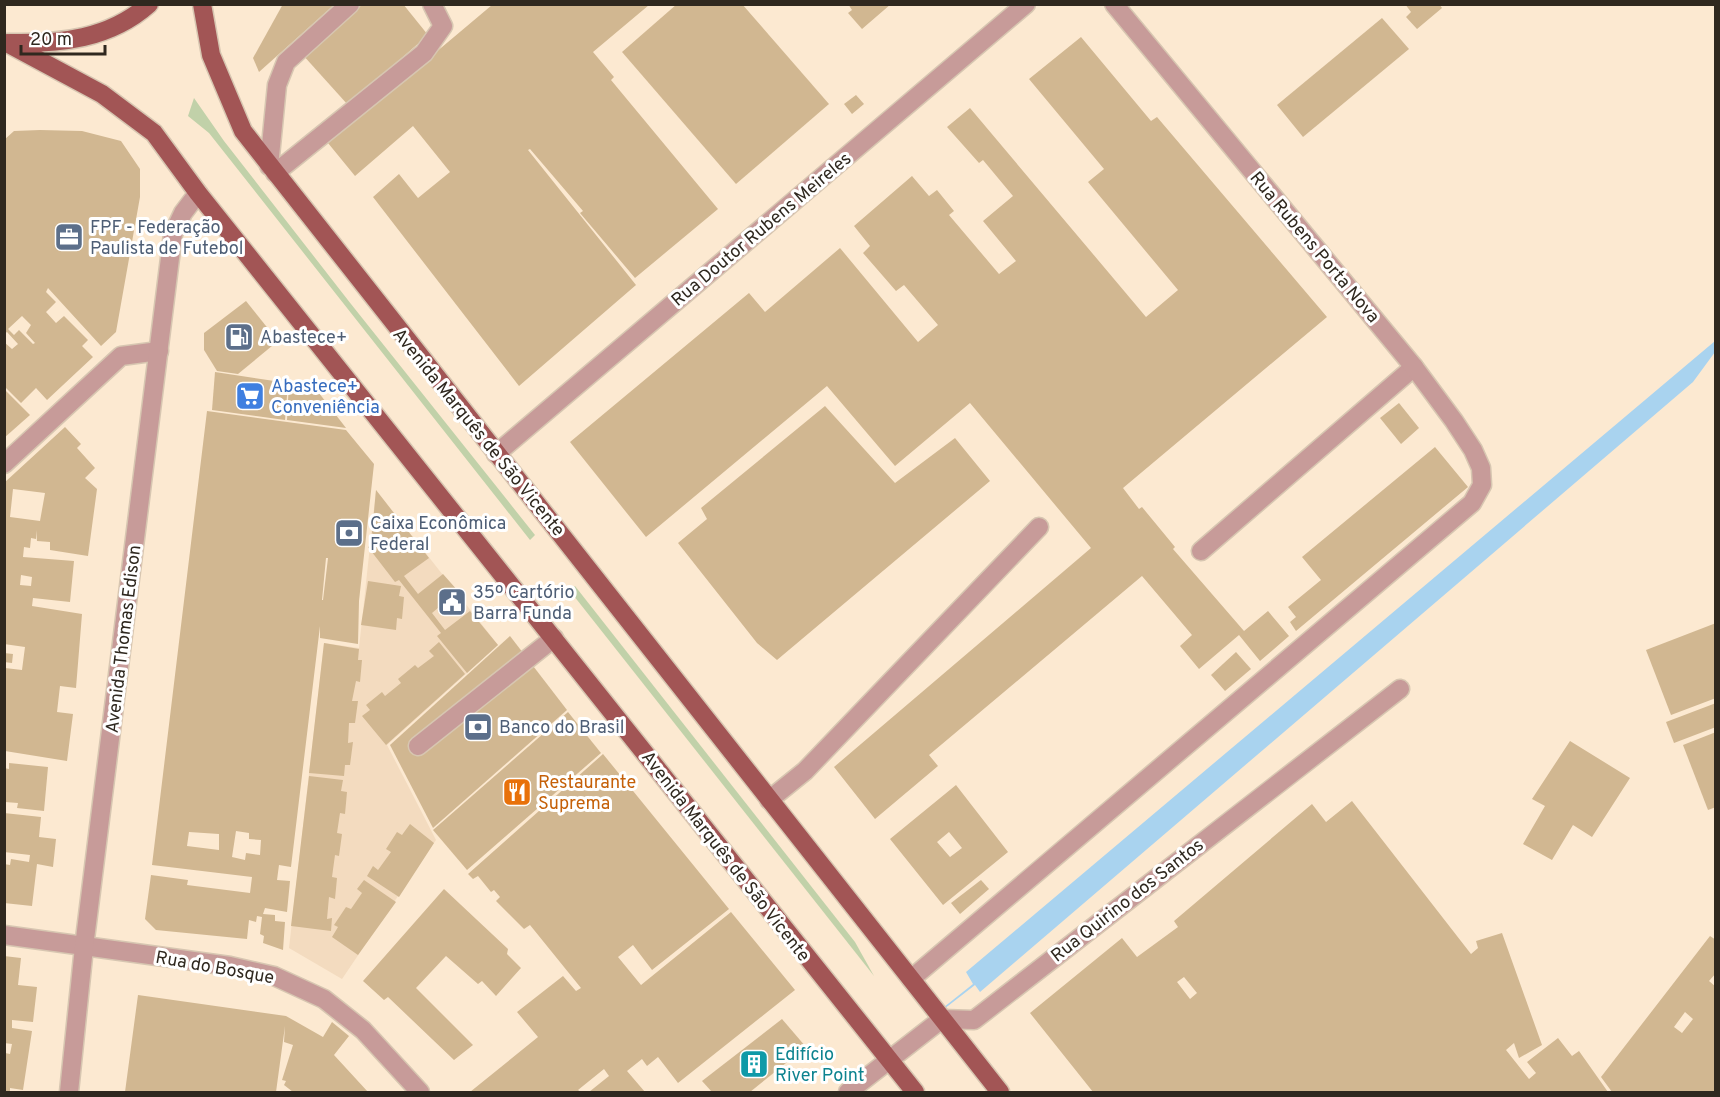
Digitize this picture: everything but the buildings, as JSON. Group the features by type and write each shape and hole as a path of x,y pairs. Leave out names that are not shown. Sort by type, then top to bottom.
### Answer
{"main road":[{"path":"6,43 50,44 92,36 132,20 149,4"},
{"name":"Avenida Marquês de São Vicente","path":"202,4 211,55 243,131 1000,1092"},
{"name":"Avenida Marquês de São Vicente","path":"6,43 102,94 154,133 198,193 915,1092"}],"street":[{"path":"272,170 277,86 286,62 350,4"},
{"path":"272,170 424,53 443,26 432,4"},
{"name":"Rua Doutor Rubens Meireles","path":"496,454 1026,4"},
{"name":"Rua Rubens Porta Nova","path":"911,979 1472,503 1482,486 1481,468 1473,450 1414,367 1114,4"},
{"name":"Avenida Thomas Edison","path":"69,1092 84,947 173,234 183,213 198,193"},
{"path":"4,464 121,356 159,351"},
{"path":"1201,551 1414,367"},
{"path":"769,800 805,771 1039,527"},
{"path":"418,746 554,638"},
{"name":"Rua Quirino dos Santos","path":"942,1019 974,1020 1400,689"},
{"name":"Rua do Bosque","path":"4,935 230,966 274,976 332,1005 363,1030 420,1092"},
{"path":"848,1092 942,1019"}],"shaded area":[{"path":"376,490 498,645 387,745 436,840 342,979 289,948 324,643 359,648"}],"green space":[{"path":"194,98 224,141 351,304 535,535 530,540 209,133 188,116"},
{"path":"575,586 855,942 874,976 570,591"}],"water":[{"path":"1715,341 1715,352 1693,382 980,992 975,985 837,1092 973,984 966,972"}],"place":[{"name":"FPF - Federação Paulista de Futebol","path":"69,237"},
{"name":"Abastece+","path":"239,337"},
{"name":"Abastece+ Conveniência","path":"250,396"},
{"name":"Caixa Econômica Federal","path":"349,533"},
{"name":"35º Cartório Barra Funda","path":"452,602"},
{"name":"Banco do Brasil","path":"478,727"},
{"name":"Restaurante Suprema","path":"517,792"},
{"name":"Edifício River Point","path":"754,1064"}]}
